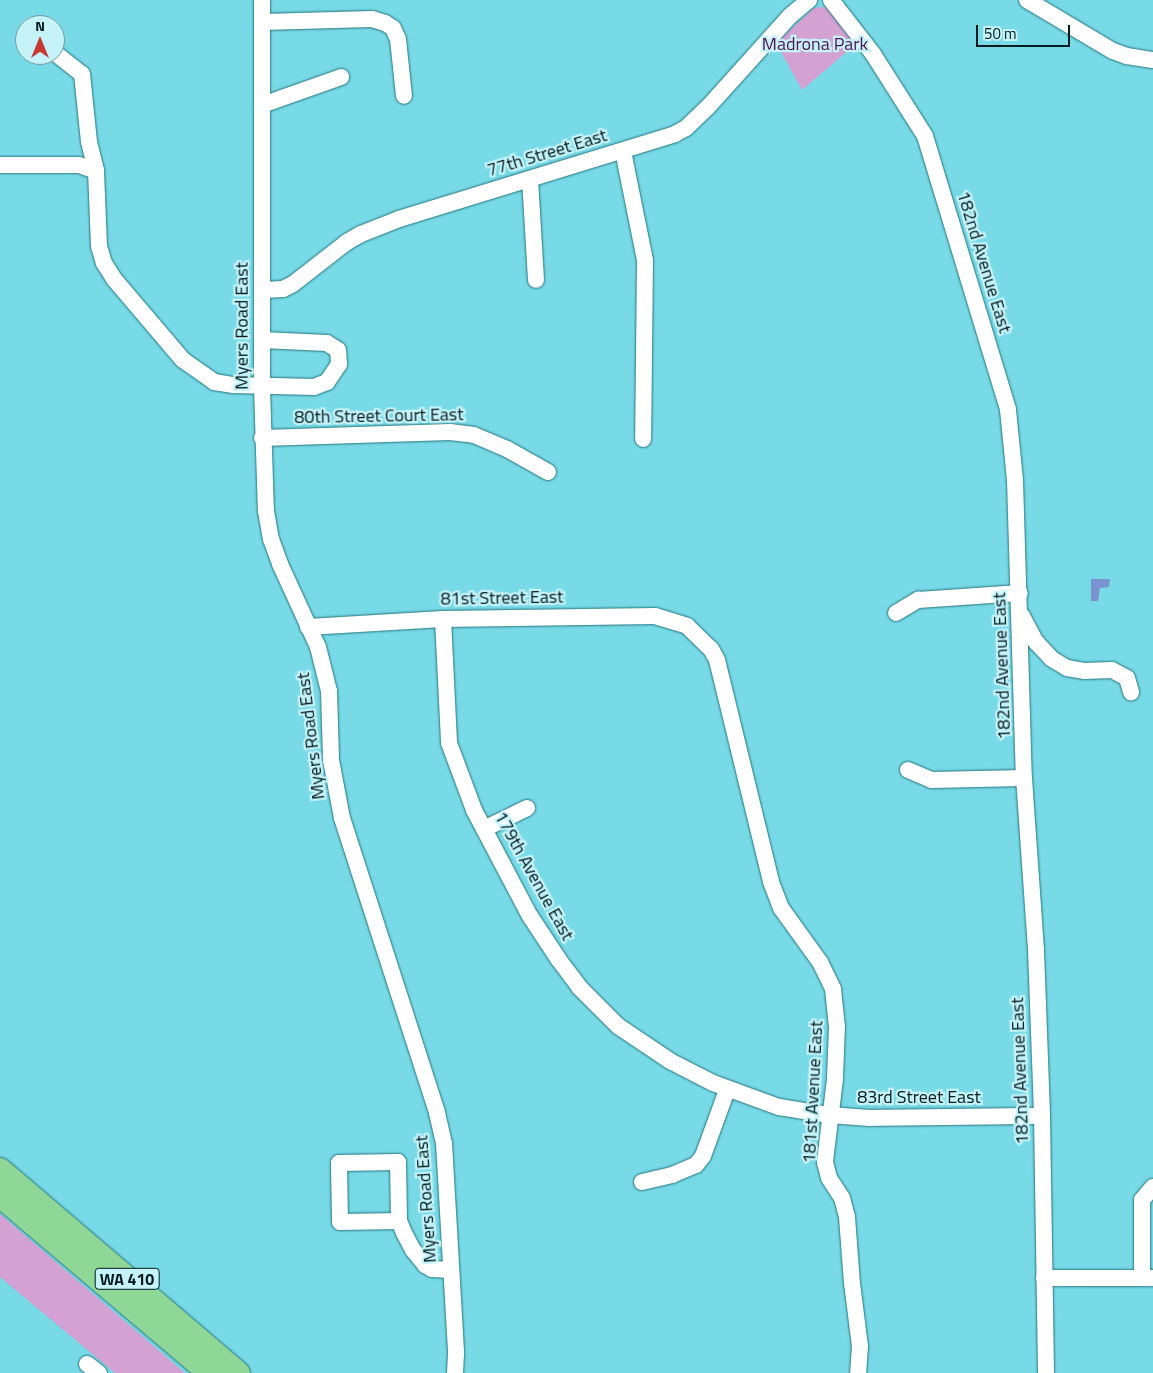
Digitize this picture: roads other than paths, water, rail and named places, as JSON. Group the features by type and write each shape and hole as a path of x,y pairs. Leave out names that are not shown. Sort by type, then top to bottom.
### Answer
{"highway":[{"name":"WA 410","path":"0,1170 238,1373"},
{"name":"WA 410","path":"0,1195 210,1373"}],"street":[{"name":"Myers Road East","path":"262,0 262,438 266,511 271,539 280,564 318,647 326,674 331,760 342,818 437,1113 442,1135 447,1179 456,1354 455,1373"},
{"name":"77th Street East","path":"262,290 283,289 293,284 361,234 400,219 663,139 686,128 708,108 790,16 809,0"},
{"name":"182nd Avenue East","path":"832,0 873,54 925,136 1008,410 1015,480 1021,614 1024,778 1036,950 1042,1116 1046,1373"},
{"path":"1027,0 1113,51 1127,56 1153,60"},
{"path":"262,22 372,19 385,23 393,28 398,39 404,96"},
{"path":"65,61 82,74 89,142 96,171 100,253 114,279 183,360 202,375 222,384 314,387 327,382 339,364 339,355 334,346 327,343 262,340"},
{"path":"262,105 341,77"},
{"path":"623,151 645,260 643,439"},
{"path":"0,165 79,165 96,171"},
{"path":"530,179 536,280"},
{"name":"80th Street Court East","path":"262,438 450,432 474,435 508,449 548,472"},
{"path":"896,613 918,600 943,596 1020,593"},
{"path":"1021,614 1036,642 1052,658 1067,668 1084,671 1112,670 1127,678 1131,692"},
{"name":"81st Street East","path":"308,627 444,619 655,616 674,620 694,631"},
{"name":"179th Avenue East","path":"444,619 449,742 474,810 530,916 579,987 618,1026 670,1061 727,1090 765,1104 796,1110"},
{"name":"181st Avenue East","path":"694,631 712,649 717,660 774,890 781,908 820,962 833,989 837,1026 835,1079 829,1116 825,1162 830,1178 842,1198 847,1212 852,1283 858,1327 858,1373"},
{"path":"908,770 932,780 1024,778"},
{"path":"484,829 527,808"},
{"path":"642,1182 672,1175 696,1165 703,1156 727,1090"},
{"name":"83rd Street East","path":"796,1110 829,1116 870,1118 1042,1116"},
{"path":"399,1221 340,1222 339,1163 398,1162 399,1221 413,1250 425,1265 432,1269 451,1270"},
{"path":"1044,1278 1148,1278 1142,1200 1153,1187"}],"water":[{"path":"1091,579 1110,579 1109,587 1100,588 1098,601 1091,601"}],"park label":[{"name":"Madrona Park","path":"815,44"}]}
